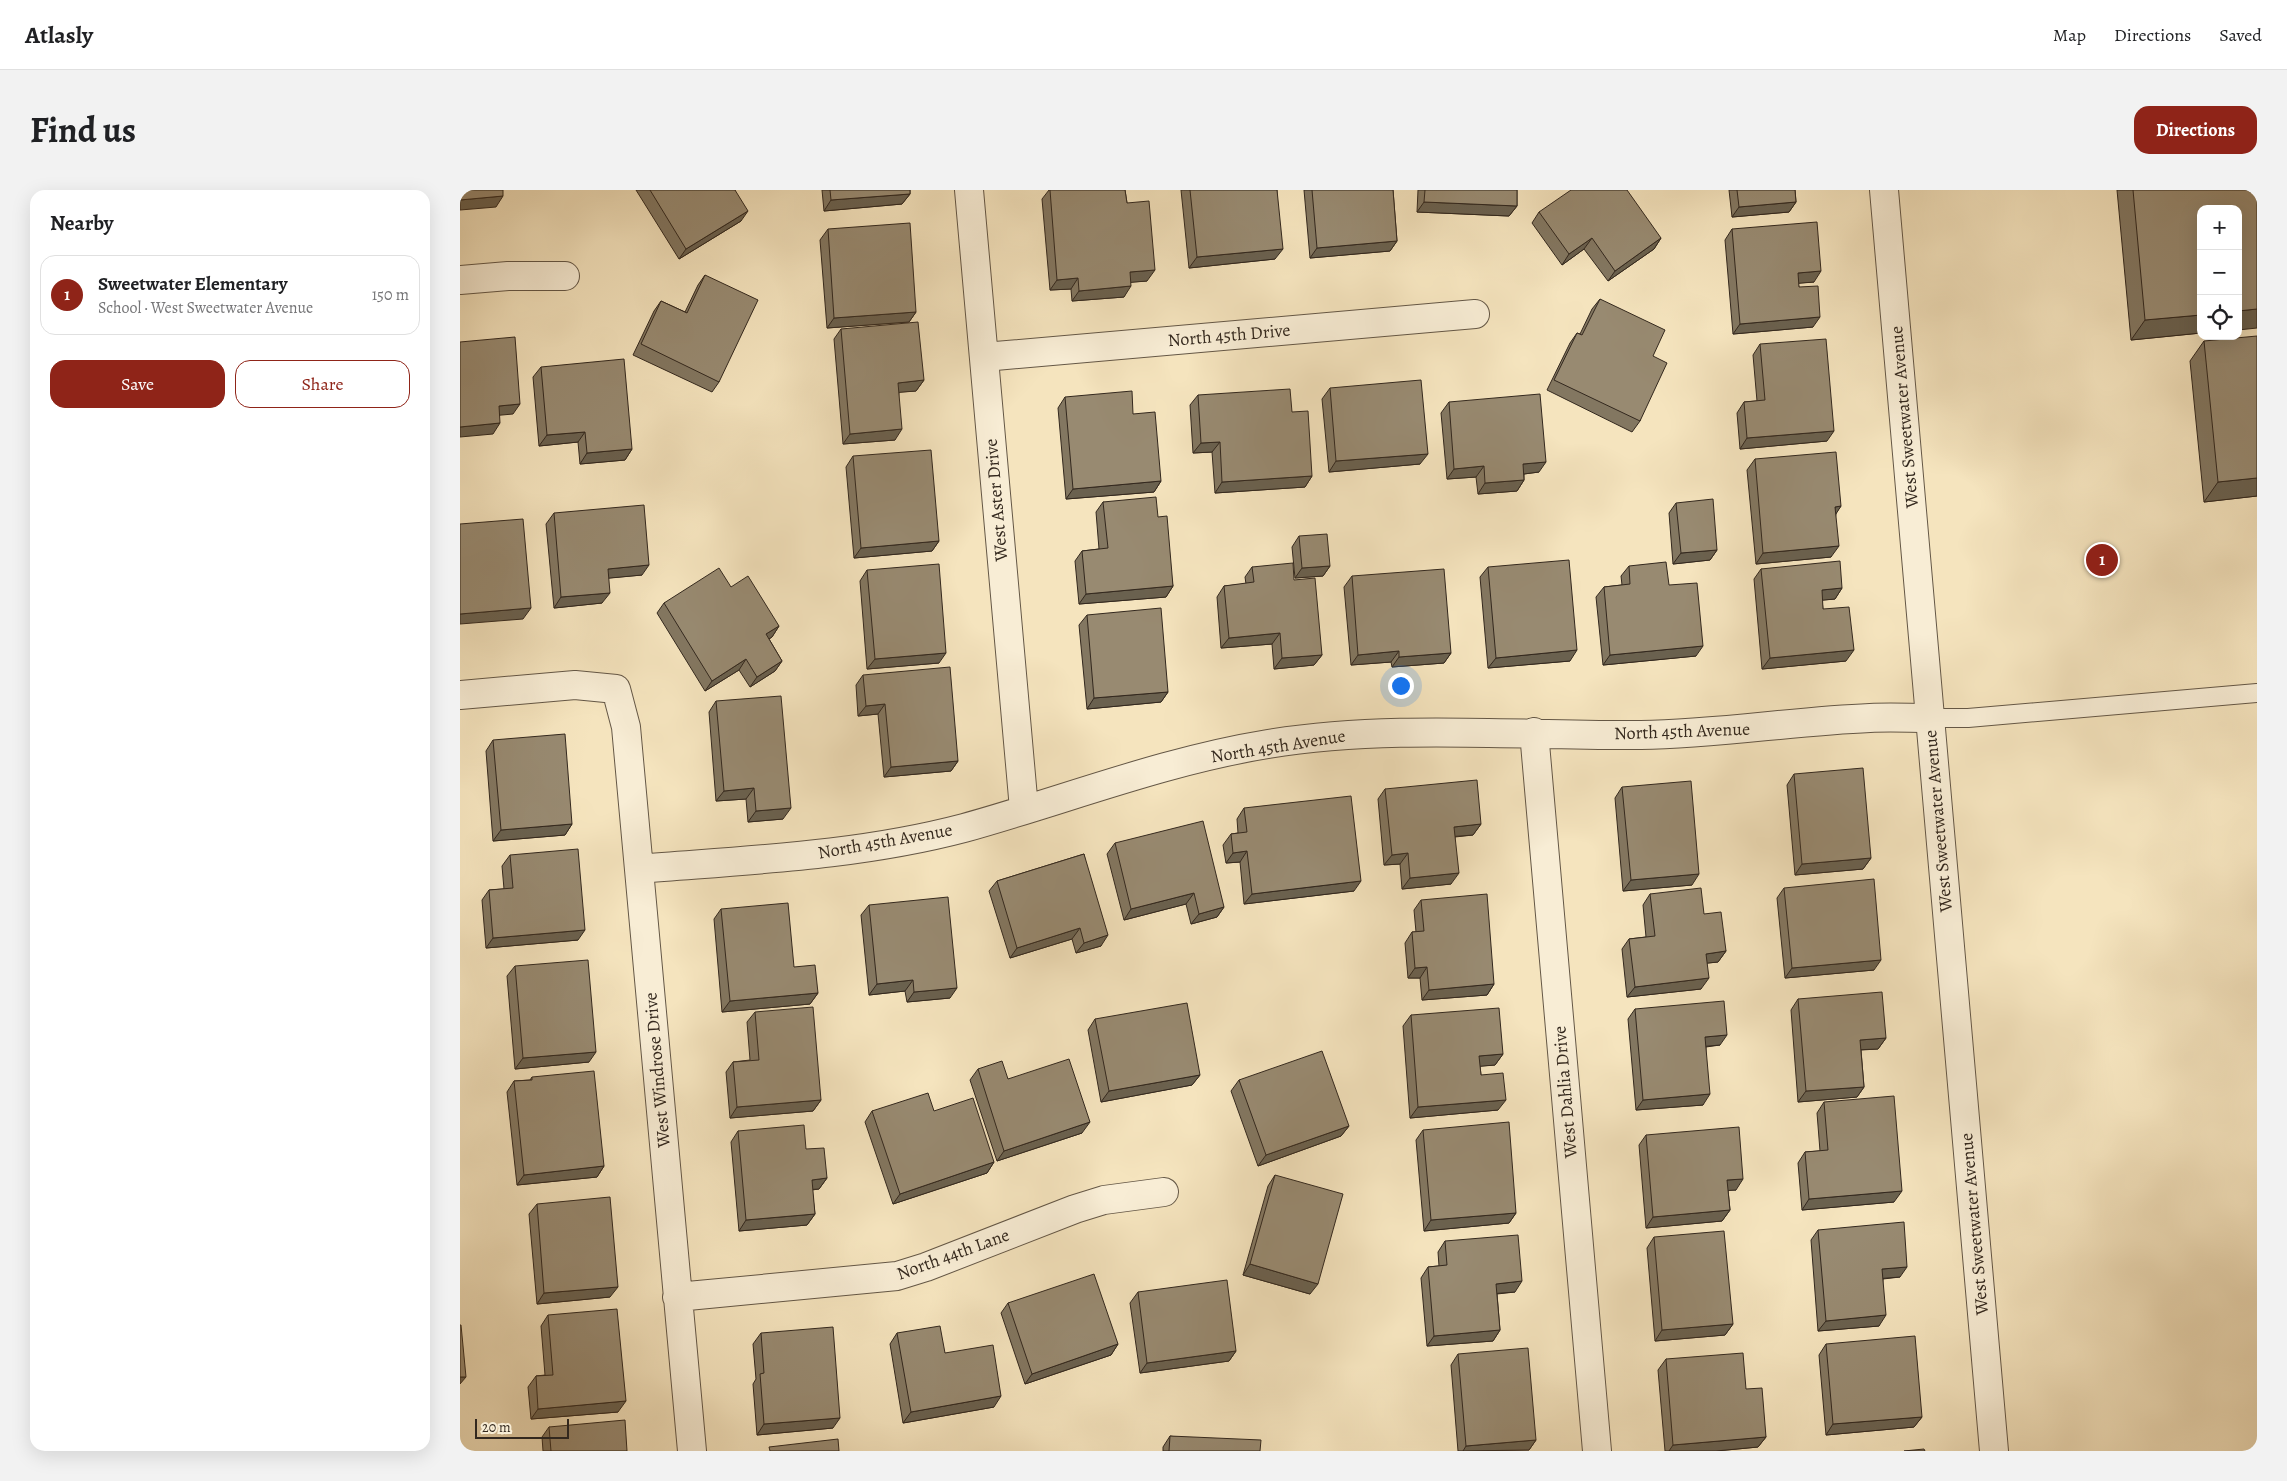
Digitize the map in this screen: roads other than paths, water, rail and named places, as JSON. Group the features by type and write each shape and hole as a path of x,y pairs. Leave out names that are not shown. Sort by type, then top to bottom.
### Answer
{"street":[{"name":"West Aster Drive","path":"969,190 1024,809"},
{"name":"West Sweetwater Avenue","path":"1884,190 1994,1451"},
{"path":"460,280 508,276 565,276"},
{"name":"North 45th Drive","path":"984,357 1475,314"},
{"name":"West Windrose Drive","path":"460,695 575,685 616,689 626,727 692,1451"},
{"name":"North 45th Avenue","path":"639,869 853,850 962,828 1145,772 1266,744 1357,733 1424,731 1641,735 1728,731 1869,718 1930,718"},
{"name":"West Dahlia Drive","path":"1534,732 1597,1451"},
{"name":"North 44th Lane","path":"677,1297 897,1276 926,1267 1104,1200 1164,1192"}],"lane":[{"path":"1930,718 1968,718 2257,693"}],"place":[{"name":"Sweetwater Elementary","path":"2102,560"}]}
